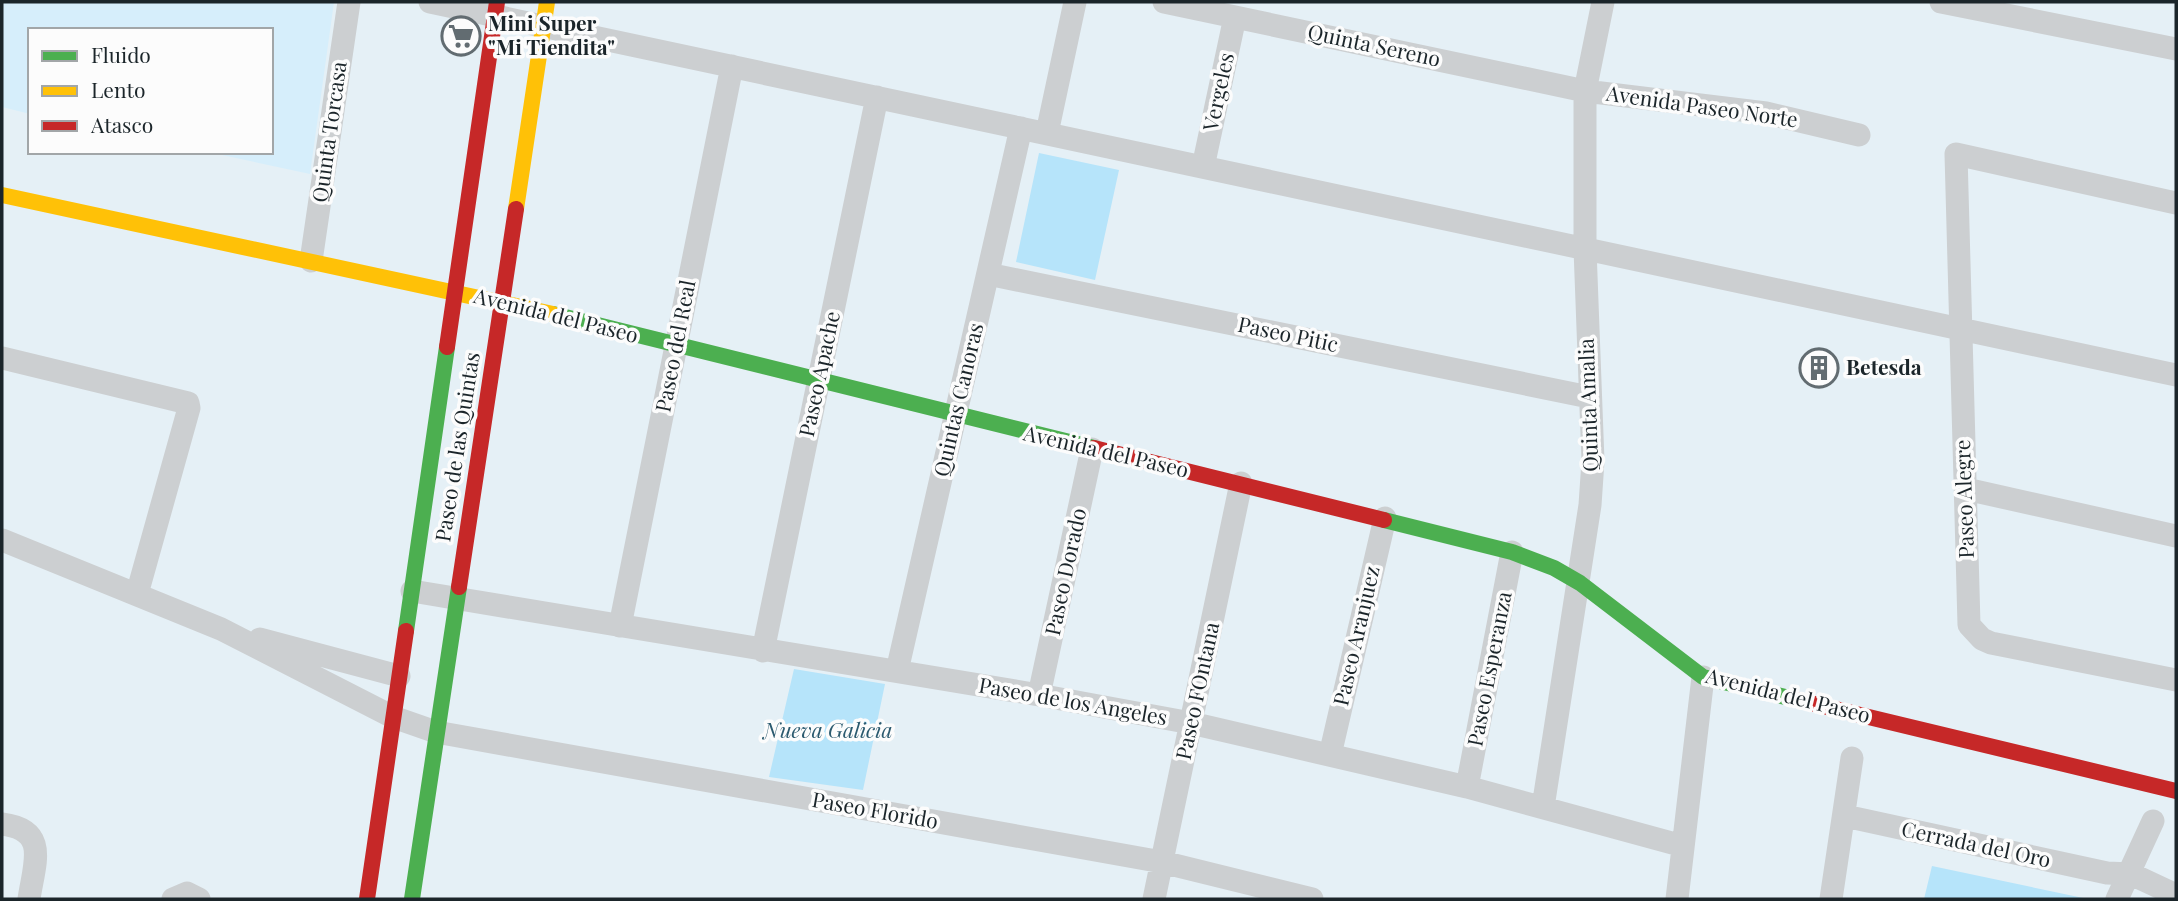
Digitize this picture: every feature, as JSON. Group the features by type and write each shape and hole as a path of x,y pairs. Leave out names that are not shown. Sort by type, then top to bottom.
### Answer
{"street":[{"name":"Quinta Torcasa","path":"311,261 349,2"},
{"path":"430,2 496,9 543,26 2176,375"},
{"name":"Paseo de las Quintas","path":"412,899 455,597 547,2"},
{"path":"1046,134 1074,2"},
{"name":"Quinta Sereno","path":"1164,2 1586,91"},
{"name":"Quinta Amalia","path":"1543,807 1580,583 1593,461 1585,249 1586,91 1603,2"},
{"path":"1941,2 2176,49"},
{"name":"Paseo de las Quintas","path":"367,899 496,9"},
{"name":"Vergeles","path":"1203,167 1235,17"},
{"name":"Paseo del Real","path":"620,626 732,66"},
{"name":"Avenida Paseo Norte","path":"1586,91 1766,113 1859,135"},
{"name":"Paseo Apache","path":"763,651 877,97"},
{"name":"Quintas Canoras","path":"897,671 1021,128"},
{"name":"Paseo Alegre","path":"2176,203 1956,154 1967,617 1974,633 1991,643 2176,680"},
{"name":"Avenida del Paseo","path":"2,195 502,302 1092,449 1385,518 1513,552 1554,568 1580,583 1703,677 2176,791"},
{"name":"Paseo Pitic","path":"988,274 1589,397"},
{"path":"2,358 186,402 189,405 137,594"},
{"name":"Paseo Dorado","path":"1039,695 1092,449"},
{"name":"Paseo FOntana","path":"1154,899 1241,483"},
{"path":"1966,489 2176,536"},
{"name":"Paseo Aranjuez","path":"1330,755 1385,518"},
{"path":"2,540 221,629 399,676"},
{"name":"Paseo Esperanza","path":"1467,787 1513,552"},
{"name":"Paseo de los Angeles","path":"412,591 1039,695 1191,723 1467,787 1683,846"},
{"name":"Paseo Florido","path":"221,629 393,717 436,732 1162,862 1312,899"},
{"path":"1677,899 1703,677"},
{"path":"1831,899 1852,758"},
{"name":"Cerrada del Oro","path":"1845,816 2107,873 2129,891 2176,895"},
{"path":"2129,891 2153,821"},
{"path":"2,824 27,831 34,839 36,849 29,899"},
{"path":"173,899 187,893 199,899"}],"shaded area":[{"path":"2,2 334,2 310,174 217,154 273,154 273,28 28,28 28,114 2,107"}],"green space":[{"path":"1039,153 1119,170 1095,280 1016,262"},
{"name":"Nueva Galicia","path":"794,669 885,684 863,790 769,777"},
{"path":"1932,866 2088,899 1924,899"}],"traffic: fast":[{"path":"553,314 1094,448"},
{"path":"406,631 447,347"},
{"path":"1384,520 1512,552 1554,568 1580,583 1703,677 1798,700"},
{"path":"412,899 459,587"}],"traffic: slow":[{"path":"516,209 547,2"},
{"path":"2,195 553,314"}],"traffic: jam":[{"path":"447,347 497,2"},
{"path":"459,587 516,209"},
{"path":"1094,448 1384,520"},
{"path":"367,899 406,631"},
{"path":"1798,700 2176,791"}],"place":[{"name":"Mini Super \"Mi Tiendita\"","path":"461,36"},
{"name":"Betesda","path":"1819,368"}]}
